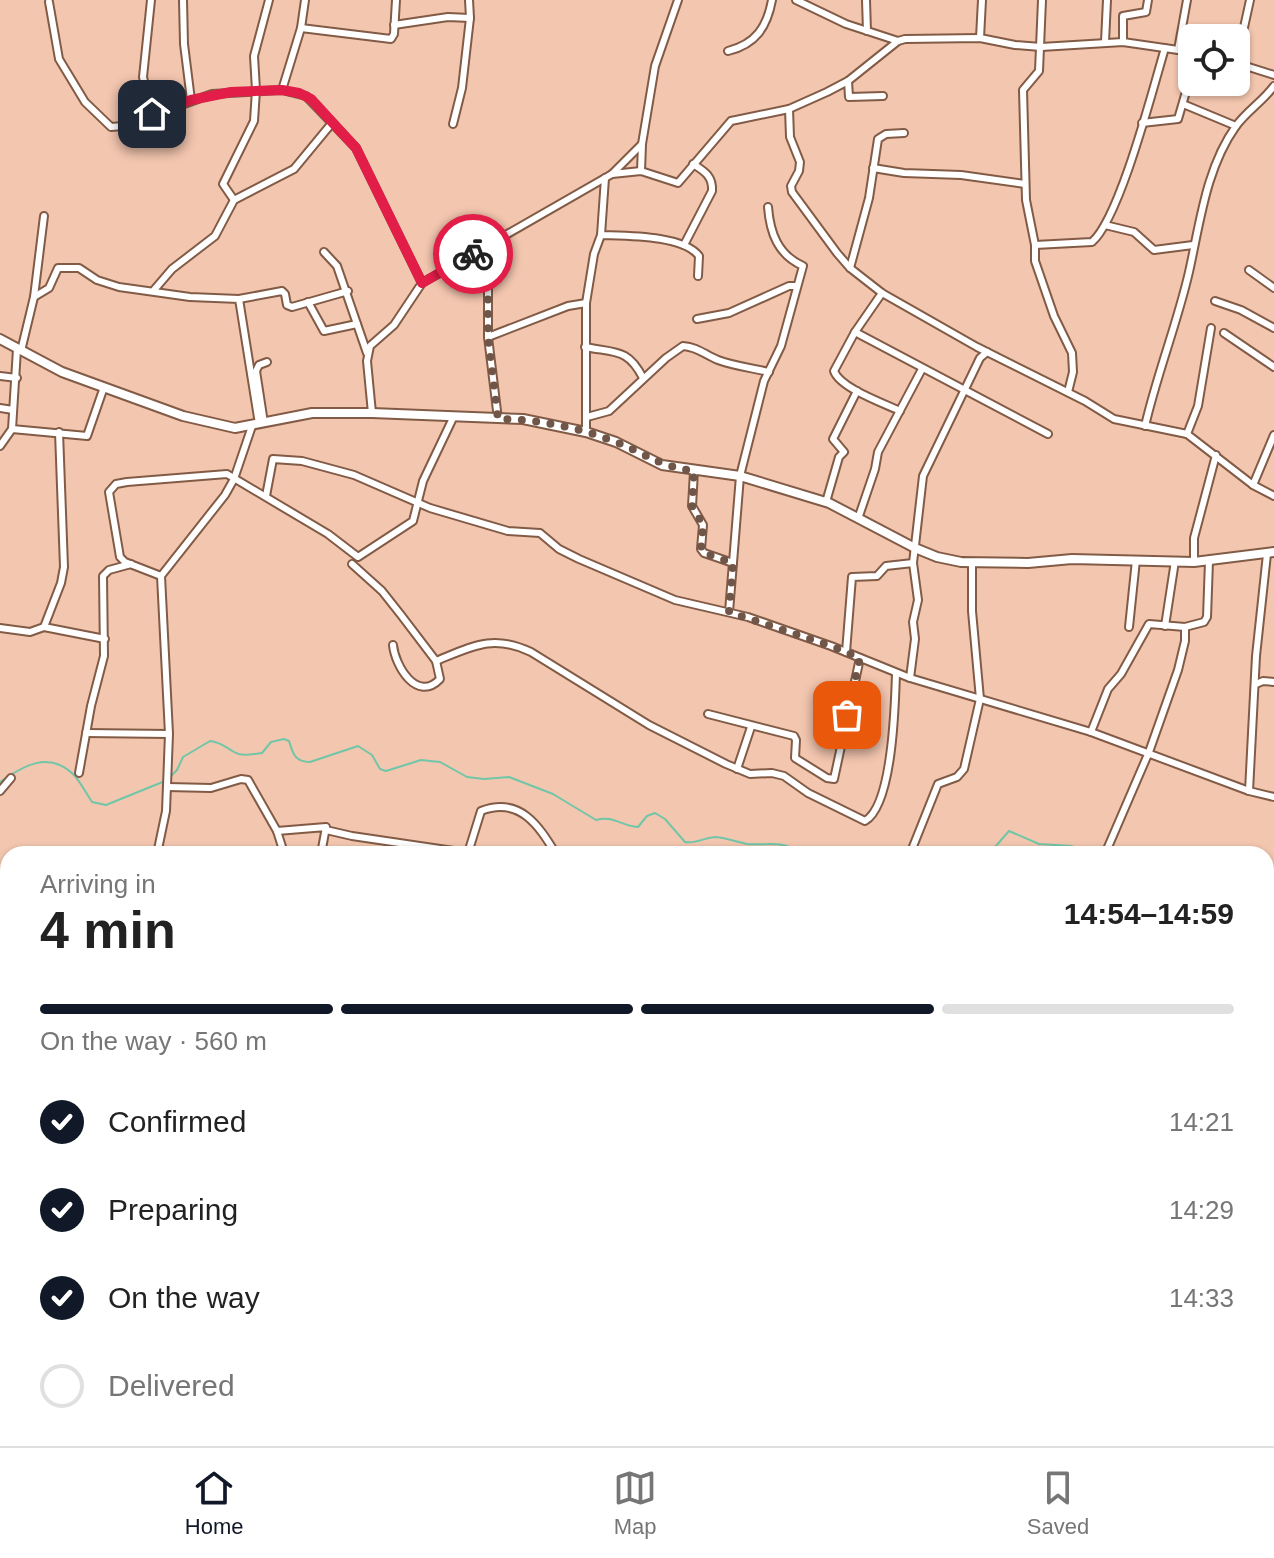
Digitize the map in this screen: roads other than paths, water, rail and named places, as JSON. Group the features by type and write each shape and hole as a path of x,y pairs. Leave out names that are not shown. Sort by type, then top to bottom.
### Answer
{"street":[{"path":"151,0 143,77 152,114"},
{"path":"183,0 184,44 191,100"},
{"path":"234,200 223,184 251,130 256,90 254,56 269,0"},
{"path":"282,90 301,28 305,0"},
{"path":"301,28 388,39 393,37 396,0"},
{"path":"453,124 462,88 470,18 469,0"},
{"path":"641,171 642,144 655,66 678,0"},
{"path":"728,51 741,48 761,31 768,21 772,0"},
{"path":"796,0 818,12 898,41 940,37 980,38 1041,47 1123,42 1178,50"},
{"path":"866,0 867,31"},
{"path":"980,38 982,0"},
{"path":"1042,0 1039,71 1023,90 1025,184 1035,261 1073,358 1068,392"},
{"path":"1105,42 1107,0"},
{"path":"1123,42 1123,16 1146,12 1148,0"},
{"path":"1183,24 1187,0"},
{"path":"1245,24 1250,0"},
{"path":"49,2 59,59 85,102 111,127 123,126 212,94 282,90 311,99 356,148 422,283"},
{"path":"394,25 459,16 470,18"},
{"path":"609,176 641,171 678,183 731,121 789,109 848,81 898,41"},
{"path":"1035,245 1092,242 1105,225 1126,173 1165,48"},
{"path":"1250,68 1274,75"},
{"path":"848,81 849,97 883,96"},
{"path":"1145,426 1189,272 1193,245 1214,169 1236,126 1274,86"},
{"path":"1142,123 1175,121 1185,96"},
{"path":"1183,104 1236,126"},
{"path":"789,109 790,137 800,162 791,186 792,192 850,268 882,293 1114,419 1187,434 1253,485 1274,496"},
{"path":"154,290 172,269 215,236 234,200 294,169 332,123"},
{"path":"850,268 869,198 878,139 886,134 904,133"},
{"path":"367,353 370,346 387,334 422,283 609,176 642,144"},
{"path":"684,245 712,191 711,178 693,164"},
{"path":"873,168 904,173 946,173 1025,184"},
{"path":"586,432 586,303 594,254 601,235 609,176"},
{"path":"729,612 740,476 803,265 790,259 771,236 768,207"},
{"path":"0,446 12,429 19,350 34,297 44,216"},
{"path":"1105,225 1134,232 1154,250 1193,245"},
{"path":"601,235 648,238 684,245 698,254 698,276"},
{"path":"488,245 488,337 498,419"},
{"path":"324,252 337,266 348,291 367,353 372,413"},
{"path":"34,297 46,291 55,270 63,267 79,268 104,283 190,297 239,299 282,291 289,306 348,291"},
{"path":"1249,270 1274,288"},
{"path":"697,319 729,313 789,286 797,286"},
{"path":"882,293 855,332 834,371 837,378 857,391 900,411"},
{"path":"239,299 258,425"},
{"path":"1215,301 1241,310 1274,328"},
{"path":"308,302 324,331 357,324"},
{"path":"488,337 568,306 586,303"},
{"path":"1187,434 1198,406 1211,328"},
{"path":"855,332 1048,434"},
{"path":"1224,333 1274,367"},
{"path":"0,339 62,372 183,416 235,428 312,413 372,413 523,419 586,432 616,442 662,465 740,476 826,502 859,516 915,548 937,557 972,564 1136,560 1194,562 1271,553 1257,644 1249,791"},
{"path":"587,417 609,411 683,346 700,349 731,364 769,372"},
{"path":"585,347 628,356 635,361 643,378"},
{"path":"910,678 915,639 913,622 918,600 913,563 925,467 980,358 987,352"},
{"path":"159,846 166,811 169,734 161,576 225,495 234,479 258,425 256,371 259,365 267,362"},
{"path":"859,516 878,452 922,369"},
{"path":"0,376 17,378"},
{"path":"12,429 87,436 104,387"},
{"path":"826,502 839,457 844,452 833,439 857,391"},
{"path":"0,408 13,410"},
{"path":"161,576 125,562 118,551 110,499 116,484 152,478 227,474 358,557 413,521 423,481 453,418"},
{"path":"44,627 64,567 59,432"},
{"path":"1253,485 1274,435"},
{"path":"1194,562 1194,538 1216,455"},
{"path":"266,496 274,459 302,461 354,475 417,503 508,531 540,533 559,549 579,559 675,600 729,612 846,652 910,678 1091,732 1249,791 1274,797"},
{"path":"694,471 692,506 703,525 701,549 704,553 733,563"},
{"path":"1129,627 1136,560"},
{"path":"1165,626 1175,561"},
{"path":"1091,732 1108,689 1121,674 1149,624 1185,627 1201,624 1207,617 1209,561"},
{"path":"846,652 852,577 877,576 886,566 913,563"},
{"path":"79,773 104,656 103,576 109,570 131,564"},
{"path":"352,564 382,591 436,661 440,679 434,685 423,687 413,684 400,669 393,645"},
{"path":"913,846 938,784 957,777 964,769 980,699 972,611 972,564"},
{"path":"0,628 30,632 44,627 105,639"},
{"path":"1108,846 1149,752 1178,670 1185,627"},
{"path":"436,661 493,642 513,643 649,725 737,769 750,774 784,776 808,793 868,820 887,777 896,673"},
{"path":"708,714 796,738 795,758 827,778 834,779 860,658"},
{"path":"1256,684 1274,682"},
{"path":"737,769 751,727"},
{"path":"86,733 169,734"},
{"path":"0,791 11,778"},
{"path":"167,786 211,788 245,778 277,831 282,846"},
{"path":"473,846 481,811 504,807 530,817 550,846"},
{"path":"277,831 320,826 352,836 413,846"},
{"path":"323,846 326,830"}],"waterway":[{"path":"170,777 183,757 210,741 237,754 248,755 262,753 271,742 284,739 289,741 298,759 305,762 358,746 372,755 380,769 386,771 421,760 440,762 467,777 509,777 553,794 596,820 608,819 638,827 647,816 655,813 665,819 685,842 716,837 747,844 788,846"},
{"path":"0,782 27,766 55,763 74,775 92,802 106,805 165,781"},
{"path":"996,846 1009,831 1039,844 1071,846"}]}
